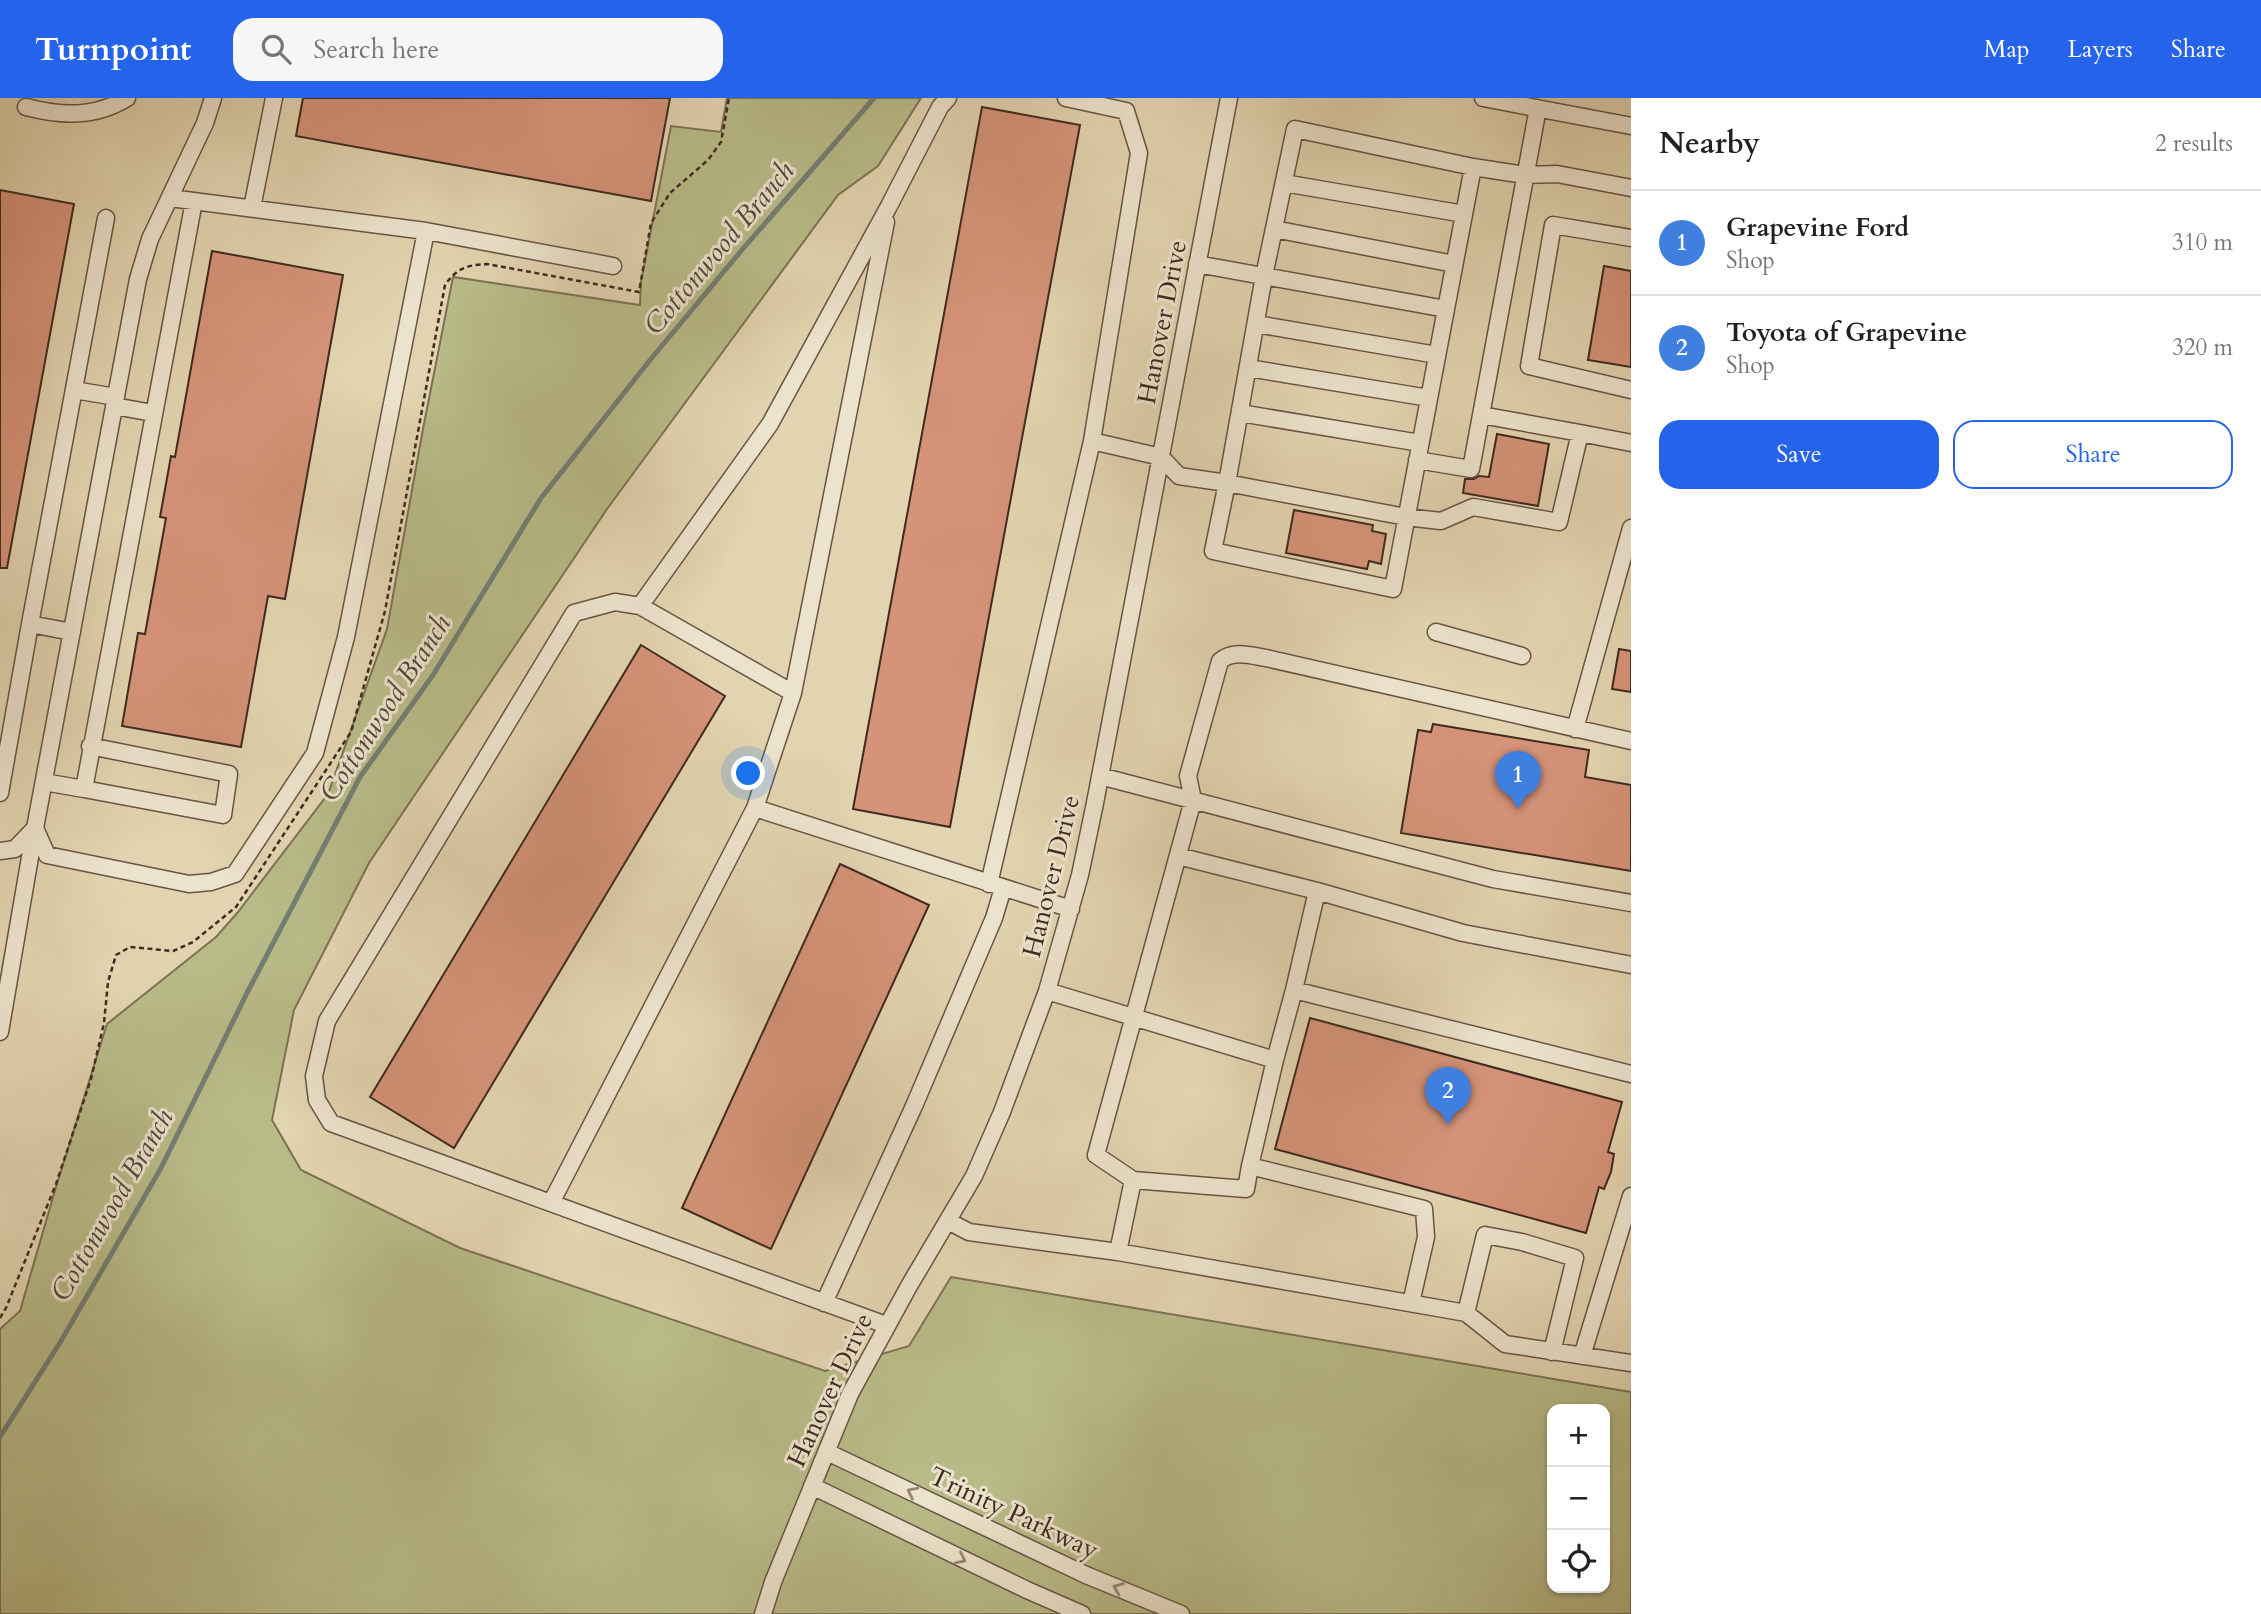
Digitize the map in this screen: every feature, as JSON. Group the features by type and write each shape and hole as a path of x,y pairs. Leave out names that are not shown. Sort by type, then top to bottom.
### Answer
{"street":[{"path":"26,107 52,114 84,114 117,104 127,98"},
{"path":"0,1032 7,949 44,782 138,279 150,239 205,123 213,98"},
{"path":"252,208 274,98"},
{"path":"640,606 770,424 940,107 948,98"},
{"path":"824,1303 914,1106 994,918 996,886 1091,442 1139,153 1126,111 1066,98"},
{"name":"Hanover Drive","path":"763,1614 773,1582 850,1394 974,1176 1002,1112 1047,991 1071,909 1101,776 1229,98"},
{"path":"1483,98 1631,126"},
{"path":"1240,413 1419,452 1471,469 1538,108"},
{"path":"1473,167 1393,589 1213,551 1264,276 1295,129 1473,167 1525,175 1557,174 1631,188"},
{"path":"1284,183 1464,214"},
{"path":"170,198 426,231 613,266"},
{"path":"84,789 194,201"},
{"path":"551,1203 755,808 793,693 889,206"},
{"path":"0,793 106,218"},
{"path":"1631,237 1553,225 1529,366 1631,390"},
{"path":"1274,229 1454,264"},
{"path":"35,828 47,855 189,884 211,882 235,874 315,754 346,637 426,231"},
{"path":"1197,264 1446,309"},
{"path":"1256,324 1437,355"},
{"path":"1248,368 1429,398"},
{"path":"74,390 153,413"},
{"path":"1481,415 1631,443"},
{"path":"1091,442 1161,457 1179,475 1406,517 1441,521 1473,507 1559,522 1580,433"},
{"path":"1575,729 1631,528"},
{"path":"793,693 640,606 615,603 574,613 327,1021 314,1076 317,1100 331,1124 887,1325"},
{"path":"30,624 72,632"},
{"path":"1436,632 1522,656"},
{"path":"1317,891 1246,1188 1133,1180 1096,1156 1194,800 1188,776 1220,661 1227,654 1266,658 1631,741"},
{"path":"44,782 223,815 229,774 90,746"},
{"path":"1101,776 1493,879 1631,903"},
{"path":"755,808 1071,909"},
{"path":"0,851 15,849 35,828"},
{"path":"1178,856 1317,891 1463,933 1631,965"},
{"path":"1294,990 1631,1074"},
{"path":"1047,991 1275,1060"},
{"path":"1250,1166 1424,1209 1426,1237 1411,1303"},
{"path":"1118,1252 1133,1180"},
{"path":"1583,1356 1628,1216 1631,1196"},
{"path":"948,1221 969,1232 1118,1252 1466,1313 1505,1344 1631,1363"},
{"path":"1466,1313 1485,1235 1522,1242 1575,1258 1552,1352"},
{"name":"Trinity Parkway","path":"827,1452 1086,1575 1181,1614"},
{"path":"812,1486 1082,1614"}],"green space":[{"path":"727,98 921,98 878,166 838,195 607,509 369,863 294,1010 272,1120 301,1170 460,1248 825,1371 909,1346 951,1277 1631,1392 1631,1614 0,1614 0,1329 20,1311 107,1024 216,937 328,794 387,629 453,277 640,305 641,282 671,126 721,132"}],"building":[{"path":"303,98 670,98 651,201 296,136"},
{"path":"982,107 1080,125 950,827 853,809"},
{"path":"0,190 74,204 7,568 0,568"},
{"path":"212,251 343,275 285,599 268,596 241,747 122,726 138,633 145,634 166,518 160,517 171,456 175,457"},
{"path":"1604,266 1631,271 1631,367 1588,360"},
{"path":"1497,434 1549,444 1538,506 1463,493 1465,479 1489,477"},
{"path":"1294,510 1373,525 1372,531 1386,534 1381,564 1369,561 1367,569 1286,553"},
{"path":"641,645 725,696 454,1148 370,1097"},
{"path":"1619,649 1631,651 1631,692 1612,689"},
{"path":"1433,724 1589,750 1585,777 1631,785 1631,871 1401,833 1418,730 1431,732"},
{"path":"840,864 929,905 771,1249 682,1208"},
{"path":"1310,1018 1622,1102 1608,1152 1614,1154 1611,1172 1604,1189 1599,1187 1586,1233 1275,1149"}],"waterway":[{"name":"Cottonwood Branch","path":"0,1437 61,1341 161,1168 247,993 360,777 433,675 541,498 650,360 874,98"}],"place":[{"name":"Grapevine Ford","path":"1518,809"},
{"name":"Toyota of Grapevine","path":"1448,1125"}]}
